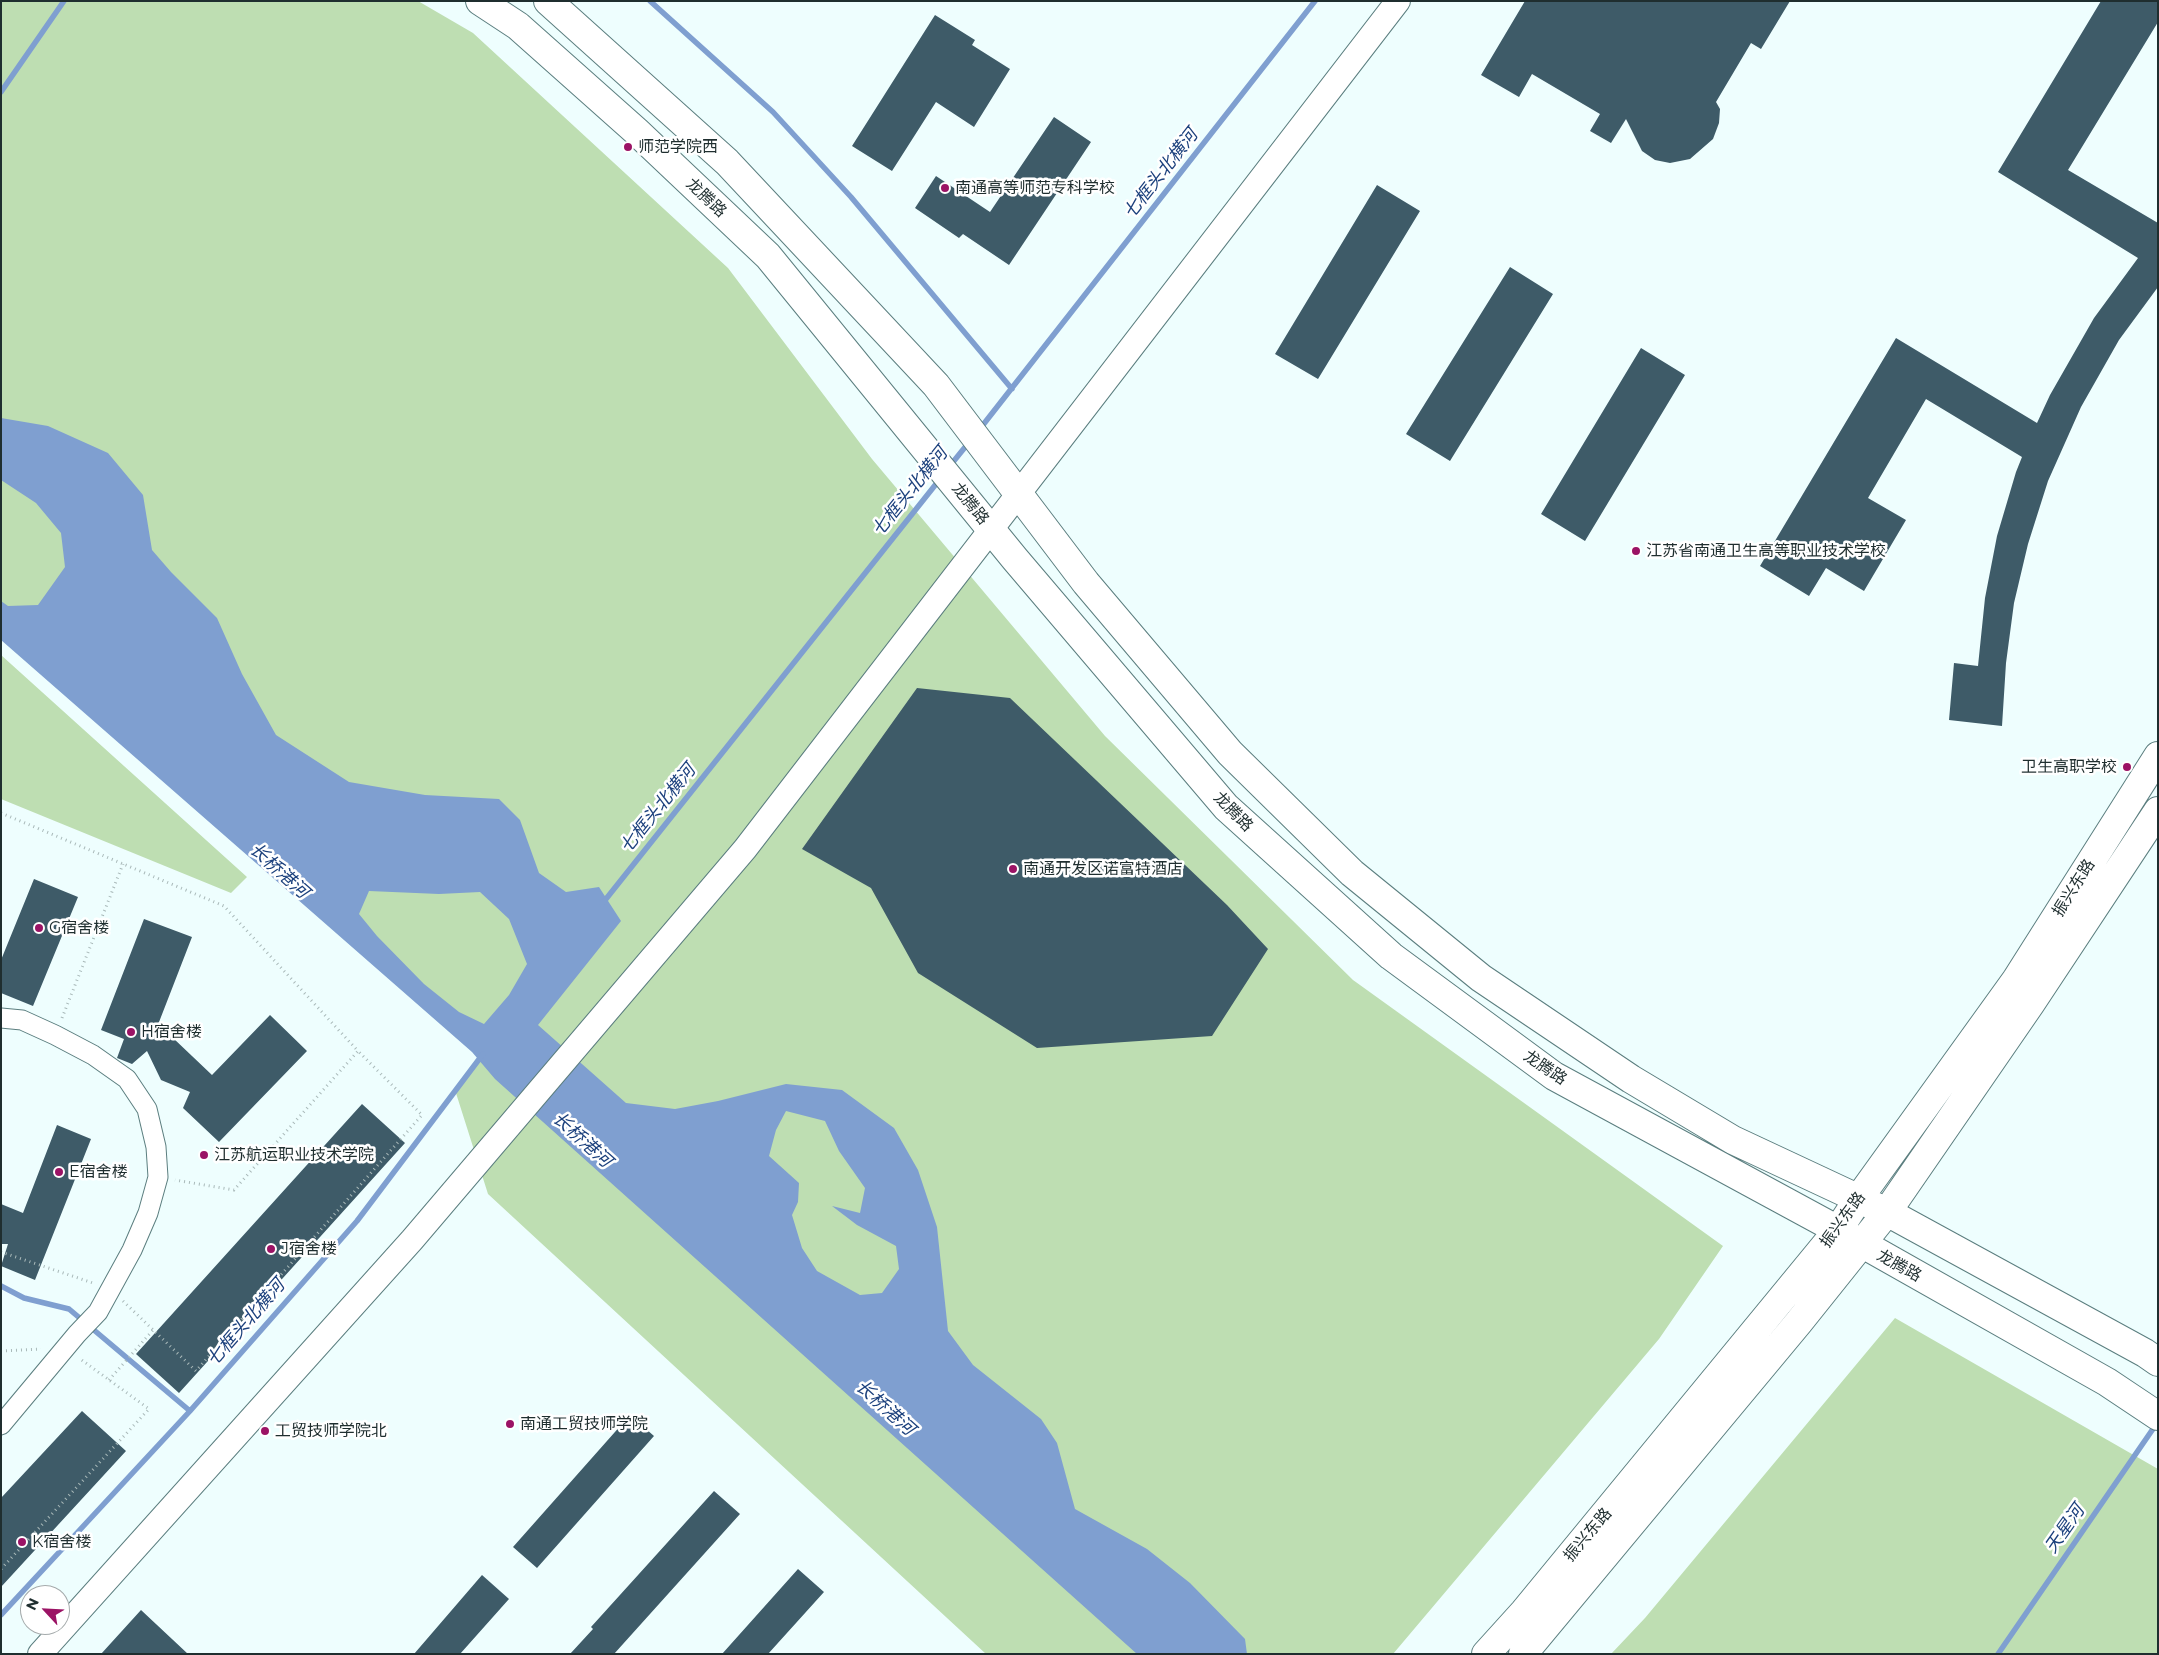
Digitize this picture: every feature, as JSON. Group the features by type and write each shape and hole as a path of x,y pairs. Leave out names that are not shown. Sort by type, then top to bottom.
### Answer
{"main road":[{"name":"龙腾路","path":"480,1 525,33 636,131 768,256 989,528 1226,807 1391,956 1554,1076 1838,1230 2107,1382 2158,1416"},
{"path":"548,1 727,162 936,385 1086,583 1230,753 1352,873 1481,978 1631,1079 1733,1140 1887,1212 2137,1348 2158,1362"},
{"name":"振兴东路","path":"1486,1654 1524,1612 1838,1230 1858,1198 2016,980 2158,756"},
{"name":"振兴东路","path":"1523,1654 1887,1212 2031,1003 2158,811"}],"street":[{"path":"40,1654 412,1240 745,849 989,528 1398,1"},
{"path":"1,1018 22,1020 55,1035 93,1055 127,1079 147,1110 156,1147 158,1177 148,1213 132,1250 98,1312 77,1334 1,1425"}],"path":[{"path":"1,813 224,906 358,1051 422,1115 196,1371 111,1290 1,1252"},
{"path":"55,1035 123,864"},
{"path":"158,1177 234,1190 358,1051"},
{"path":"108,1380 153,1330"},
{"path":"1,1351 65,1348 149,1409 1,1568"}],"green space":[{"path":"1,1 418,1 473,33 728,268 872,459 1105,736 1353,980 1723,1246 1659,1339 1393,1654 986,1654 488,1194 455,1090 482,1054 1,626"},
{"path":"1,655 247,877 231,893 1,799"},
{"path":"1895,1318 2158,1469 2158,1654 1611,1654 1645,1618"}],"water":[{"name":"长桥港河","path":"1,418 48,426 108,453 143,495 152,550 217,618 242,674 276,735 349,782 425,795 499,799 520,820 539,873 566,892 599,887 621,921 538,1025 626,1103 675,1109 718,1101 786,1084 842,1090 894,1128 918,1170 937,1227 948,1331 973,1365 1041,1419 1057,1443 1075,1509 1147,1549 1190,1583 1245,1639 1247,1654 1137,1654 495,1079 472,1052 1,640 1,601 8,606 38,605 65,567 61,533 36,503 1,480","holes":["369,891 439,894 480,892 509,919 527,964 509,995 484,1024 459,1012 424,984 377,936 359,914","786,1111 825,1121 839,1151 865,1188 860,1213 832,1206 857,1225 896,1246 899,1269 882,1293 860,1295 817,1271 802,1248 792,1215 798,1202 799,1183 769,1156 776,1130"]}],"building":[{"path":"1525,1 1790,1 1761,49 1751,43 1716,102 1720,109 1719,123 1713,139 1690,159 1670,163 1655,160 1642,151 1626,119 1611,143 1590,131 1600,114 1532,74 1519,97 1481,75"},
{"path":"2101,1 2158,1 2158,22 2068,170 2158,223 2158,287 2119,340 2081,407 2048,481 2028,544 2014,603 2006,663 2002,726 1949,720 1954,663 1978,666 1985,598 1997,536 2022,457 1926,399 1868,498 1906,520 1864,591 1826,568 1809,596 1760,566 1896,338 2037,423 2050,395 2094,318 2138,258 1998,172"},
{"path":"935,15 975,40 972,45 1010,69 974,127 936,102 892,171 852,146"},
{"path":"1054,117 1091,142 1009,265 963,234 959,238 915,208 936,176 990,212"},
{"path":"1377,185 1420,211 1318,379 1275,354"},
{"path":"1510,267 1553,294 1450,461 1406,434"},
{"path":"1641,348 1685,375 1585,541 1541,514"},
{"name":"南通开发区诺富特酒店","path":"917,688 1010,698 1227,905 1268,949 1212,1036 1037,1048 918,973 871,888 802,849"},
{"name":"G宿舍楼","path":"34,879 78,897 33,1006 1,993 1,960"},
{"name":"H宿舍楼","path":"144,919 192,937 154,1035 172,1037 212,1075 270,1015 307,1051 219,1142 183,1108 190,1092 161,1080 147,1051 132,1064 117,1058 124,1039 101,1030"},
{"name":"J宿舍楼","path":"362,1104 405,1143 179,1393 136,1354"},
{"name":"E宿舍楼","path":"57,1125 91,1139 35,1280 1,1266 8,1244 1,1244 1,1204 23,1213"},
{"name":"K宿舍楼","path":"82,1411 126,1451 1,1587 1,1498"},
{"path":"630,1415 654,1436 537,1568 513,1547"},
{"path":"714,1491 740,1514 614,1654 570,1654 593,1629 591,1627"},
{"path":"798,1569 824,1592 768,1654 722,1654"},
{"path":"482,1575 509,1599 460,1654 414,1654"},
{"path":"141,1610 188,1654 101,1654"}],"waterway":[{"path":"1,92 64,1"},
{"path":"650,1 773,112 851,197 1012,389"},
{"name":"七框头北横河","path":"979,430 1315,1"},
{"name":"七框头北横河","path":"949,467 970,441"},
{"name":"七框头北横河","path":"602,904 940,479"},
{"name":"七框头北横河","path":"1,1615 190,1411 357,1221 483,1054"},
{"path":"1,1286 24,1298 69,1309 190,1411"},
{"name":"天星河","path":"1998,1654 2157,1423"}],"place":[{"name":"师范学院西","path":"628,147"},
{"name":"南通高等师范专科学校","path":"945,188"},
{"name":"江苏省南通卫生高等职业技术学校","path":"1636,551"},
{"name":"卫生高职学校","path":"2127,767"},
{"name":"南通开发区诺富特酒店","path":"1013,869"},
{"name":"G宿舍楼","path":"39,928"},
{"name":"H宿舍楼","path":"131,1032"},
{"name":"江苏航运职业技术学院","path":"204,1155"},
{"name":"E宿舍楼","path":"59,1172"},
{"name":"J宿舍楼","path":"271,1249"},
{"name":"南通工贸技师学院","path":"510,1424"},
{"name":"工贸技师学院北","path":"265,1431"},
{"name":"K宿舍楼","path":"22,1542"}]}
